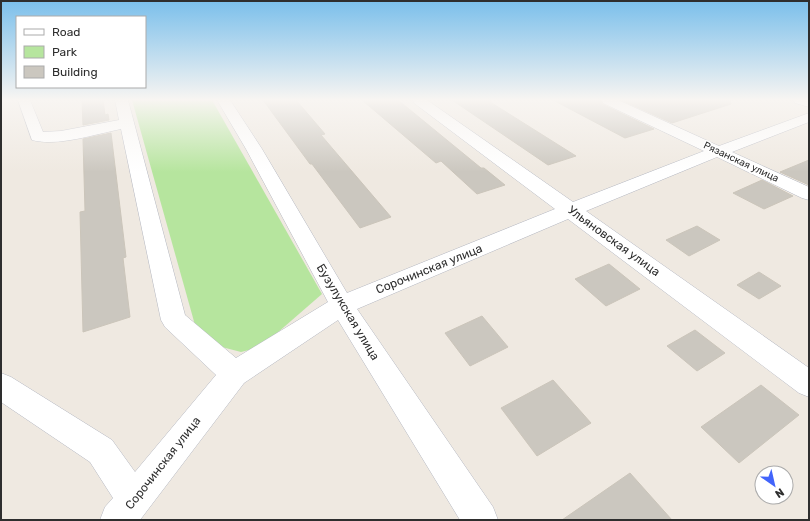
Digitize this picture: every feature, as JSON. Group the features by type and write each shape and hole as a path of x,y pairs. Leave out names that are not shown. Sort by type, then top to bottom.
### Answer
{"street":[{"path":"33,124 37,137 61,136 126,124"},
{"path":"128,124 174,320 234,374"},
{"name":"Бузулукская улица","path":"238,124 254,149 342,305 480,520"},
{"name":"Ульяновская улица","path":"453,124 809,384"},
{"name":"Рязанская улица","path":"659,124 809,194"},
{"name":"Сорочинская улица","path":"126,510 234,374 342,305 572,210 790,124"},
{"path":"1,386 101,451 126,510"}],"green space":[{"path":"139,124 226,124 322,294 261,347 241,352 218,346 195,325"}],"building":[{"path":"281,124 317,124 325,134 321,135 391,217 360,228 312,164 310,164"},
{"path":"391,124 428,124 481,168 484,168 505,185 477,194 441,161 436,163"},
{"path":"488,124 526,124 576,156 548,165"},
{"path":"599,124 644,124 654,129 625,138"},
{"path":"111,133 126,257 123,258 130,317 83,332 80,212 85,211 83,139"},
{"path":"809,160 809,185 780,172"},
{"path":"762,180 793,196 764,209 733,193"},
{"path":"697,226 720,240 689,256 666,240"},
{"path":"609,264 640,289 606,306 575,279"},
{"path":"759,272 781,286 759,299 737,285"},
{"path":"482,316 508,347 470,366 445,333"},
{"path":"695,330 725,353 697,371 667,346"},
{"path":"553,380 591,423 537,456 501,408"},
{"path":"761,385 799,415 739,463 701,427"},
{"path":"630,473 672,520 562,520"}]}
